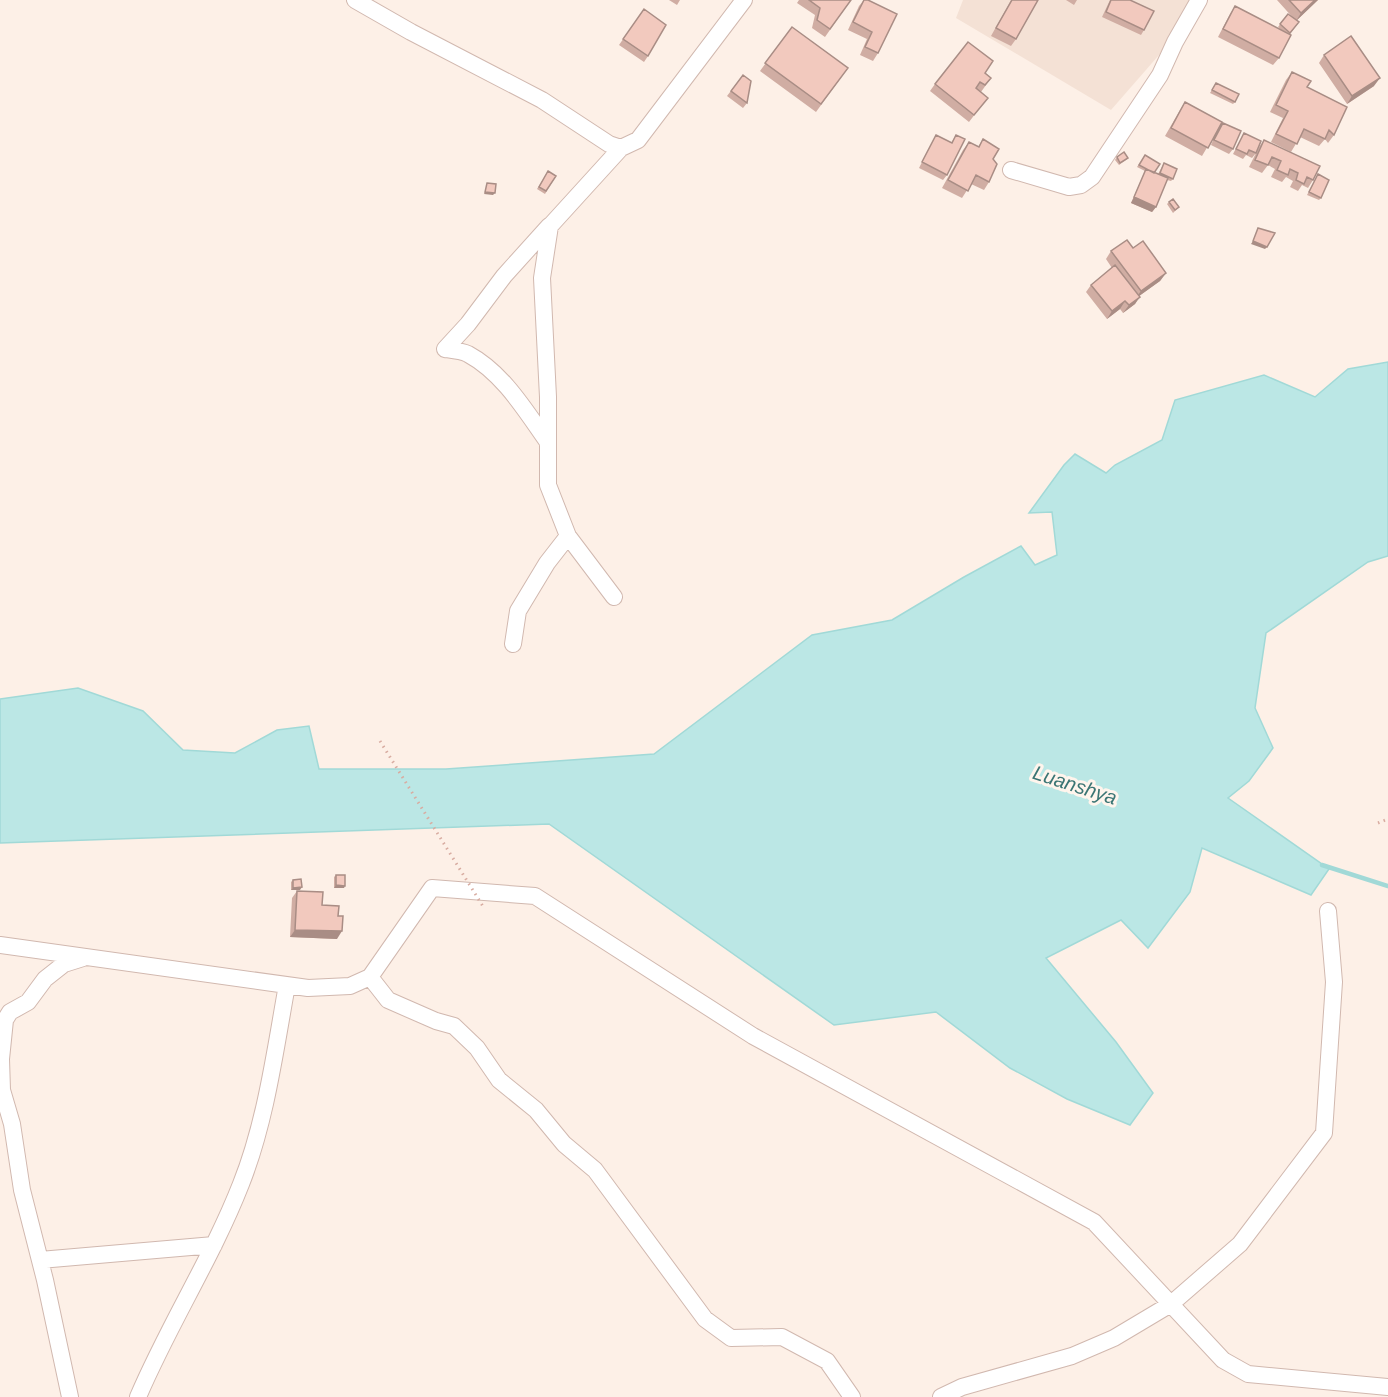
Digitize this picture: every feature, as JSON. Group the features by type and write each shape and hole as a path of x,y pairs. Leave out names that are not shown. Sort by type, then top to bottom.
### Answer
{"street":[{"path":"355,0 411,32 542,100 609,144 621,148"},
{"path":"547,441 513,392 489,370 467,353 445,349 468,324 504,276 621,148 638,140 744,0"},
{"path":"1011,170 1069,188 1081,185 1092,177 1160,75 1175,42 1199,0"},
{"path":"550,226 542,278 548,397 548,485 568,536 614,597"},
{"path":"513,644 518,611 547,563 568,536"},
{"path":"0,945 287,985 350,986 369,977 432,888 535,896 753,1036 1094,1222 1223,1360 1248,1374 1388,1387"},
{"path":"941,1397 962,1387 1072,1356 1114,1338 1171,1304 1240,1244 1323,1132 1334,982 1328,911"},
{"path":"70,1397 40,1260 21,1190 12,1124 2,1090 1,1059 4,1020 10,1012 28,1002 45,979 64,964 87,957"},
{"path":"369,977 388,1000 436,1021 454,1026 477,1048 499,1080 536,1110 564,1144 595,1170 705,1319 731,1338 782,1338 827,1361 852,1397"},
{"path":"138,1397 157,1353 214,1245 242,1184 263,1117 287,985"},
{"path":"40,1260 214,1245"}],"path":[{"path":"380,741 484,908"},
{"path":"1378,823 1388,819"}],"shaded area":[{"path":"963,0 1207,0 1111,110 956,18"}],"water":[{"path":"1388,362 1388,556 1368,562 1266,633 1255,708 1273,748 1249,781 1228,798 1329,869 1311,895 1202,848 1190,892 1148,948 1121,920 1046,958 1116,1042 1153,1093 1130,1125 1067,1099 1010,1068 936,1012 834,1025 549,824 0,843 0,699 78,688 143,711 183,750 235,753 277,730 309,726 319,769 446,769 654,754 812,635 892,620 1021,546 1035,565 1057,555 1052,512 1029,513 1064,465 1075,454 1106,473 1115,465 1162,440 1175,400 1264,375 1315,397 1348,369"}],"building":[{"path":"809,0 851,0 830,29 817,20 820,8"},
{"path":"864,0 897,14 878,53 865,47 872,32 853,22"},
{"path":"1012,0 1038,0 1016,39 996,28"},
{"path":"1111,0 1130,0 1154,11 1144,30 1106,12"},
{"path":"1289,0 1315,0 1301,13"},
{"path":"1235,6 1291,35 1279,58 1223,29"},
{"path":"644,9 666,25 648,56 623,39"},
{"path":"1288,14 1299,22 1290,33 1280,24"},
{"path":"792,27 848,68 821,104 765,63"},
{"path":"1351,36 1380,78 1352,96 1324,55"},
{"path":"968,42 993,61 985,73 991,78 985,85 980,82 976,88 988,98 974,115 935,84"},
{"path":"1292,72 1311,81 1307,87 1347,107 1334,135 1329,130 1325,139 1304,129 1297,144 1276,134 1288,111 1276,105"},
{"path":"743,75 751,81 747,103 731,91"},
{"path":"1216,83 1239,94 1235,102 1212,90"},
{"path":"1185,102 1222,122 1208,148 1171,128"},
{"path":"1223,123 1241,131 1233,149 1214,140"},
{"path":"1244,133 1261,141 1256,153 1249,150 1247,154 1236,149"},
{"path":"936,135 952,143 956,135 965,139 947,175 922,162"},
{"path":"983,139 999,149 993,159 997,164 989,182 976,175 968,191 948,180 969,142 979,147"},
{"path":"1264,140 1320,166 1313,180 1307,177 1304,184 1296,180 1298,173 1290,169 1288,175 1277,170 1281,161 1272,157 1268,165 1255,160"},
{"path":"1124,152 1128,158 1120,163 1117,157"},
{"path":"1145,155 1160,164 1154,173 1139,165"},
{"path":"1164,163 1177,169 1173,179 1160,173"},
{"path":"1146,169 1168,178 1156,207 1134,197"},
{"path":"548,171 556,176 546,191 539,187"},
{"path":"1318,174 1329,180 1321,198 1309,192"},
{"path":"487,183 496,184 495,193 485,192"},
{"path":"1173,199 1179,207 1175,210 1169,202"},
{"path":"1258,228 1275,233 1267,247 1253,241"},
{"path":"1127,240 1133,248 1143,241 1166,273 1141,291 1111,251"},
{"path":"1115,265 1140,297 1129,305 1125,301 1112,311 1091,285"},
{"path":"336,875 345,875 345,886 336,885"},
{"path":"301,879 302,887 293,888 293,880"},
{"path":"297,891 323,892 322,905 339,906 338,916 343,916 342,931 295,930"}],"waterway":[{"name":"Luanshya","path":"1322,865 1388,886"}]}
